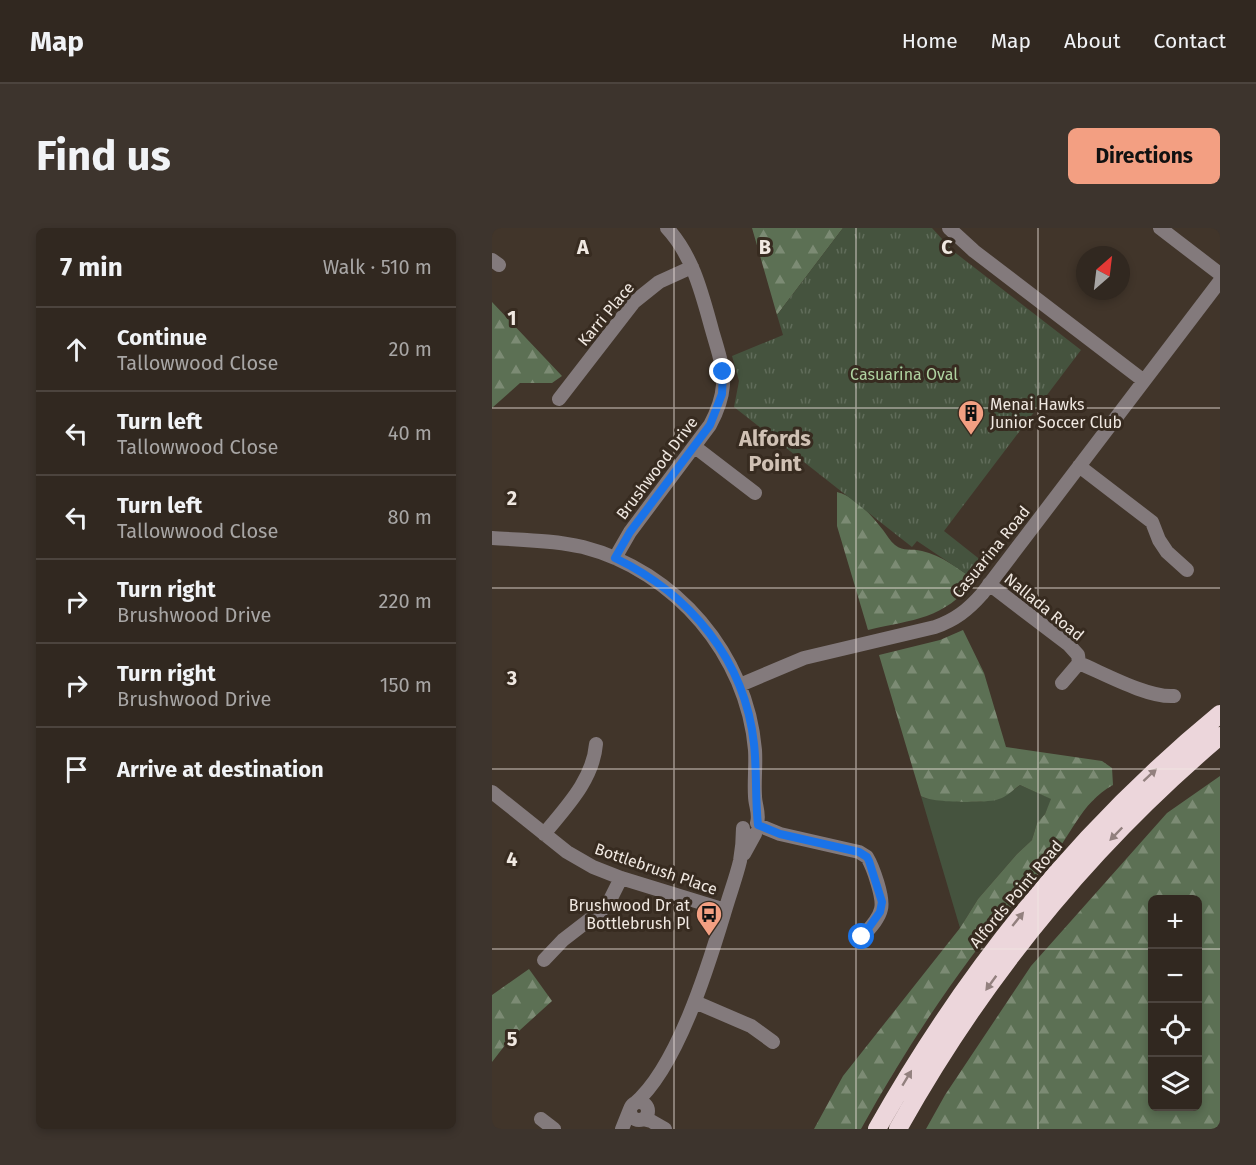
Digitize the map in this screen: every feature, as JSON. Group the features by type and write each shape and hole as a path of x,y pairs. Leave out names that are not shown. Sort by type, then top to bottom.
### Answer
{"highway":[{"name":"Alfords Point Road","path":"877,1129 943,1021 1027,907 1124,801 1176,751 1220,714"},
{"path":"898,1129 959,1028 1040,919 1122,827 1172,778 1220,736"}],"street":[{"name":"Brushwood Drive","path":"615,558 630,532 695,447 716,415 723,384 718,352 692,267 668,228"},
{"path":"949,228 974,251 1144,381"},
{"path":"1160,228 1220,274"},
{"name":"Karri Place","path":"559,399 634,302 659,282 692,267"},
{"name":"Casuarina Road","path":"740,685 804,658 944,624 964,612 989,584 1220,281"},
{"path":"695,447 754,492"},
{"path":"1079,466 1152,522 1167,552 1187,570"},
{"path":"492,538 566,544 615,558 660,584 693,614 717,642 745,699 754,744 753,828 740,861 695,1002 640,1112 627,1129"},
{"name":"Nallada Road","path":"989,584 1069,645 1078,655 1079,663 1135,687 1161,695 1174,696"},
{"path":"1062,683 1079,663"},
{"path":"544,834 587,778 594,761 596,744"},
{"name":"Bottlebrush Place","path":"492,792 580,860 621,878 726,910"},
{"path":"753,828 859,852 867,857 881,898 882,908 878,917 862,937"},
{"path":"544,960 563,940 608,906 621,878"},
{"path":"695,1002 743,1022 760,1031 773,1042"},
{"path":"640,1112 663,1128"},
{"path":"622,1129 640,1112"},
{"path":"541,1119 554,1129"}],"green space":[{"path":"752,228 843,228 777,315"},
{"name":"Casuarina Oval","path":"843,228 932,228 953,251 1081,350 944,531 987,565 975,580 917,541 912,547 734,407 739,381 732,356 783,335 777,315"},
{"path":"492,302 562,376 552,383 520,383 492,408"},
{"path":"837,492 863,507 898,547 936,556 975,580 951,603 927,616 868,630 837,526"},
{"path":"963,630 984,673 1006,747 1102,761 1112,768 1113,785 1092,801 1055,854 970,958 902,1059 861,1129 814,1129 843,1076 960,928 978,899 1032,840 1037,823 1045,814 1051,799 1020,785 1002,798 989,801 946,801 921,796 879,655 940,640"},
{"path":"1220,776 1220,1129 926,1129 945,1095 1031,966 1167,813"},
{"path":"1020,785 1052,799 1045,814 1037,823 1032,840 978,899 960,928 921,796 974,802 998,798"},
{"path":"529,969 552,1001 509,1040 492,1062 492,995"}],"place":[{"name":"Menai Hawks Junior Soccer Club","path":"971,436"},
{"name":"Brushwood Dr at Bottlebrush Pl","path":"709,937"}],"district":[{"name":"Alfords Point","path":"775,450"}],"route":[{"path":"723,372 722,394 716,415 703,437 630,532 615,558 634,567 666,588 705,626 727,658 745,699 752,728 758,825 780,834 859,852 867,857 881,898 882,908 878,917 862,937"}]}
